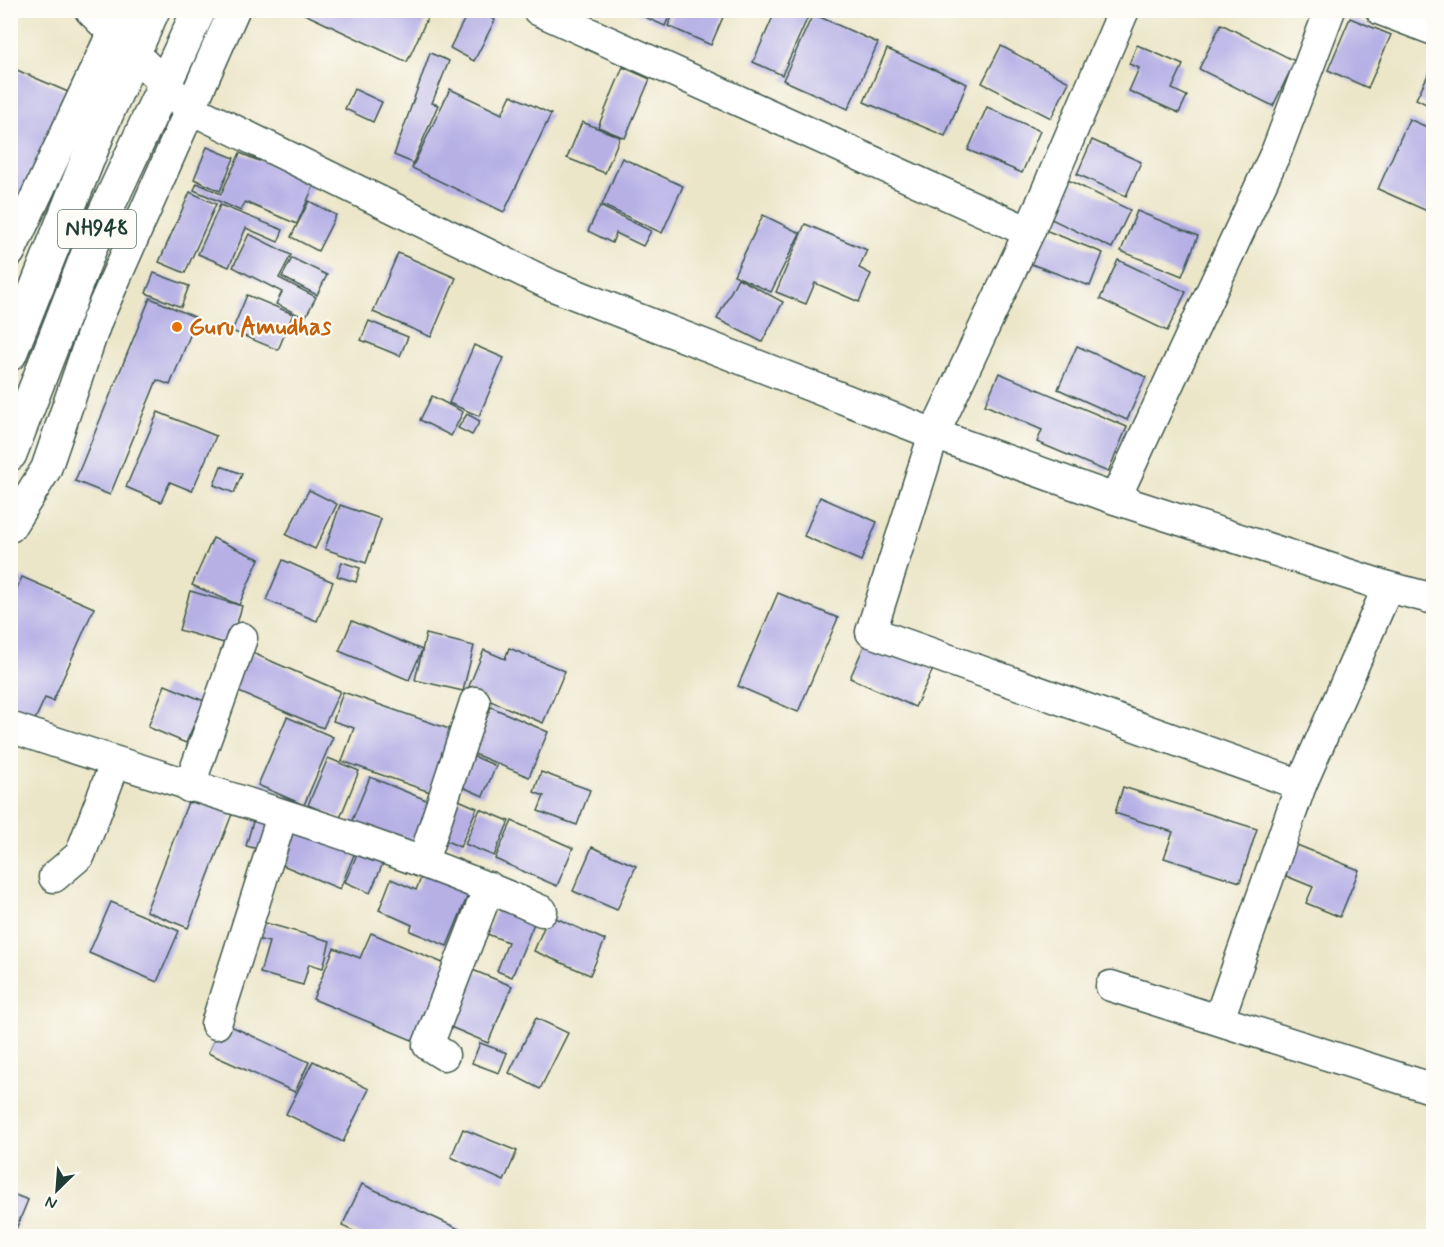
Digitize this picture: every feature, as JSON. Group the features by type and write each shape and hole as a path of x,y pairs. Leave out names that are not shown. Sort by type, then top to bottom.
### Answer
{"highway":[{"name":"NH948","path":"10,354 99,131 124,32 153,10"},
{"name":"NH948","path":"10,454 97,230 199,10"}],"street":[{"path":"90,10 124,32 164,82 189,108 551,285 934,434 1114,499 1388,587 1434,599"},
{"path":"10,527 46,469 97,320 234,10"},
{"path":"538,10 1029,232"},
{"path":"1124,10 1029,232 934,434 871,632 1301,785"},
{"path":"1114,499 1277,150 1330,10"},
{"path":"1382,10 1434,30"},
{"path":"10,252 124,32"},
{"path":"1219,1019 1301,785 1388,587"},
{"path":"189,787 242,638"},
{"path":"423,861 475,702"},
{"path":"10,727 115,763 423,861 542,911"},
{"path":"54,877 80,855 115,763"},
{"path":"216,1024 282,816"},
{"path":"444,1055 428,1044 489,887"},
{"path":"1111,986 1434,1089"}],"building":[{"path":"296,10 431,10 407,62"},
{"path":"469,10 477,10 495,20 474,61 450,48"},
{"path":"629,10 672,10 665,26"},
{"path":"675,10 726,10 711,45 668,26"},
{"path":"776,10 811,10 782,75 753,62"},
{"path":"813,14 878,43 848,109 783,80"},
{"path":"1350,18 1391,35 1368,88 1328,70"},
{"path":"1221,24 1295,61 1273,106 1199,69"},
{"path":"1137,45 1183,65 1172,89 1187,96 1179,113 1129,91 1139,68 1129,64"},
{"path":"1001,46 1069,82 1051,118 982,83"},
{"path":"887,49 967,84 945,136 864,102"},
{"path":"430,53 449,61 432,103 438,105 413,163 394,155"},
{"path":"1434,63 1434,108 1416,99"},
{"path":"10,67 68,92 10,222"},
{"path":"623,67 650,79 625,138 598,127"},
{"path":"354,89 382,102 373,122 345,109"},
{"path":"450,89 502,114 511,95 551,114 504,212 412,168"},
{"path":"987,107 1040,131 1022,173 968,150"},
{"path":"1409,119 1434,130 1434,196 1427,211 1378,189"},
{"path":"582,122 620,137 605,173 567,158"},
{"path":"1092,140 1141,162 1126,196 1077,174"},
{"path":"207,147 234,158 220,191 194,179"},
{"path":"240,153 259,161 260,159 315,183 297,224 245,202 241,211 194,190 197,183 221,194"},
{"path":"622,158 683,186 662,233 602,205"},
{"path":"1068,180 1130,210 1112,248 1049,218"},
{"path":"190,192 216,204 185,273 159,262"},
{"path":"309,201 336,215 318,251 291,237"},
{"path":"220,205 283,230 278,242 246,228 229,267 198,254"},
{"path":"600,206 651,231 643,246 616,233 612,243 588,231"},
{"path":"1137,211 1198,236 1182,276 1121,251"},
{"path":"763,215 800,233 771,292 734,275"},
{"path":"805,224 867,250 859,268 871,274 859,302 815,283 806,304 776,292"},
{"path":"1040,228 1103,253 1090,286 1026,262"},
{"path":"249,234 291,255 279,278 316,297 305,318 276,304 282,292 233,267"},
{"path":"398,253 456,278 431,337 373,312"},
{"path":"292,258 327,275 317,295 282,277"},
{"path":"1118,260 1186,292 1167,331 1100,299"},
{"path":"154,273 189,286 181,307 146,293"},
{"path":"738,278 783,302 762,342 717,319"},
{"path":"247,295 293,314 278,350 232,331"},
{"path":"150,298 197,318 170,385 157,380 110,495 75,481"},
{"path":"369,321 408,337 400,356 361,340"},
{"path":"474,345 504,358 479,416 449,403"},
{"path":"1077,346 1146,377 1127,420 1058,389"},
{"path":"999,373 1127,427 1108,472 1037,442 1042,430 985,405"},
{"path":"432,396 463,412 451,436 420,420"},
{"path":"158,412 216,436 192,491 170,482 161,502 126,487"},
{"path":"467,414 480,421 472,435 458,428"},
{"path":"221,466 242,474 234,493 214,485"},
{"path":"309,490 337,504 315,549 286,535"},
{"path":"820,497 877,522 861,561 804,536"},
{"path":"340,505 381,519 366,563 325,549"},
{"path":"213,538 259,559 239,605 192,585"},
{"path":"283,560 333,582 317,621 266,600"},
{"path":"342,562 360,568 356,582 337,576"},
{"path":"22,577 94,608 53,701 45,698 34,722 10,712 10,603"},
{"path":"190,591 242,606 231,645 179,630"},
{"path":"778,593 838,618 798,712 738,686"},
{"path":"352,621 422,650 409,680 339,651"},
{"path":"426,634 474,646 463,691 415,680"},
{"path":"868,637 934,667 915,707 850,678"},
{"path":"509,648 565,671 543,723 467,691 484,650 505,659"},
{"path":"248,651 340,691 323,728 232,689"},
{"path":"165,685 204,701 186,743 148,727"},
{"path":"343,692 452,730 430,792 342,761 354,728 333,721"},
{"path":"491,707 548,732 529,777 472,753"},
{"path":"287,717 333,737 304,805 258,785"},
{"path":"471,755 496,766 483,796 458,785"},
{"path":"328,758 359,771 340,818 308,805"},
{"path":"541,772 590,790 577,825 538,811 544,796 534,792"},
{"path":"370,777 431,802 411,850 350,825"},
{"path":"1123,787 1257,829 1240,882 1164,858 1173,832 1115,813"},
{"path":"190,797 232,814 188,928 146,911"},
{"path":"454,798 477,808 460,847 438,837"},
{"path":"480,809 509,821 494,856 465,844"},
{"path":"254,818 269,822 262,850 246,846"},
{"path":"512,821 573,848 557,886 495,859"},
{"path":"296,826 356,850 340,889 280,864"},
{"path":"1287,841 1359,870 1340,917 1306,903 1313,887 1274,871"},
{"path":"592,847 636,866 617,910 573,891"},
{"path":"359,850 384,861 370,893 345,882"},
{"path":"424,871 470,890 447,946 410,931 412,925 379,910 391,879 416,890"},
{"path":"111,902 179,931 157,982 89,953"},
{"path":"498,906 535,921 512,977 497,971 508,942 487,934"},
{"path":"549,915 605,940 590,975 534,951"},
{"path":"262,922 330,941 323,968 309,964 303,985 260,973 269,942 257,939"},
{"path":"371,933 450,966 417,1042 313,999 334,948 360,958"},
{"path":"470,969 512,986 488,1043 446,1025"},
{"path":"536,1018 568,1033 540,1089 509,1073"},
{"path":"222,1022 309,1062 295,1092 208,1053"},
{"path":"480,1043 507,1053 499,1073 472,1063"},
{"path":"313,1061 369,1089 343,1142 286,1114"},
{"path":"463,1129 517,1151 504,1181 451,1157"},
{"path":"362,1184 474,1236 364,1236 342,1226"},
{"path":"10,1193 28,1200 13,1236 10,1236"}],"place":[{"name":"Guru Amudhas","path":"177,327"}]}
